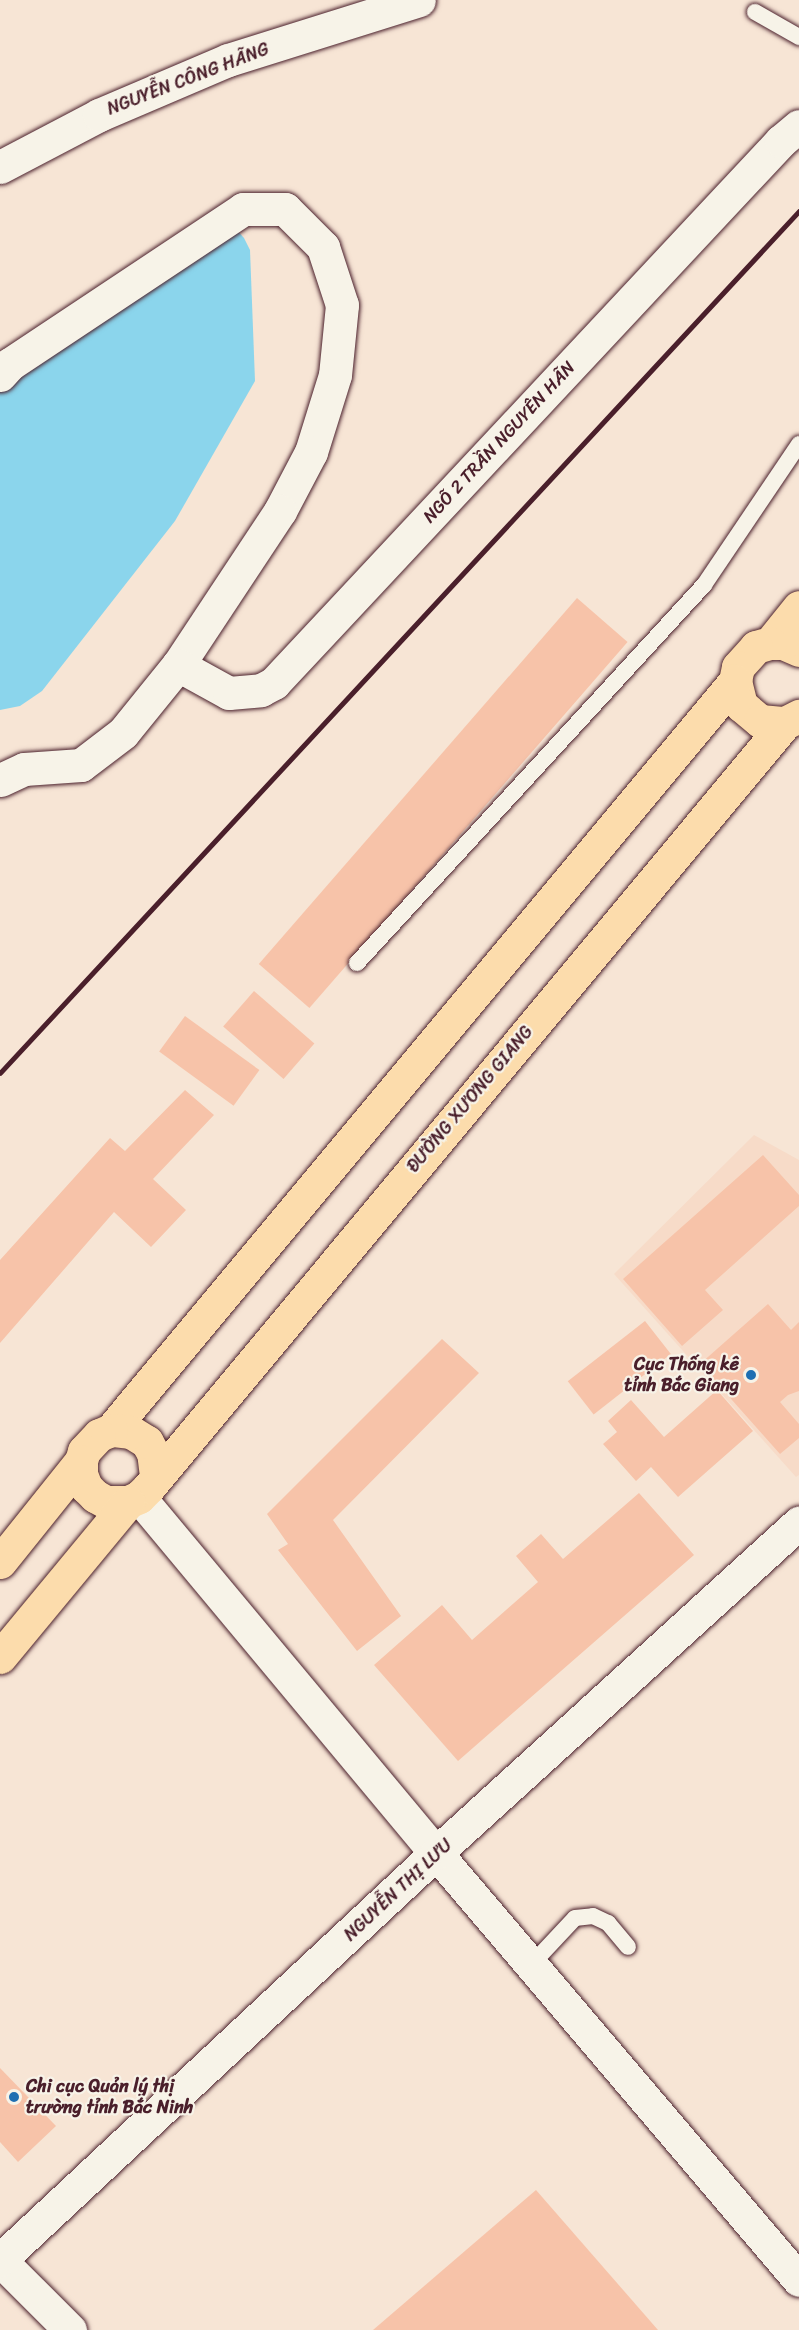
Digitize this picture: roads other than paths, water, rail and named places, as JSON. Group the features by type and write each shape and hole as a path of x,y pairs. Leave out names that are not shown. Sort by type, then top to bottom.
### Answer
{"main road":[{"path":"792,720 760,721 749,714 741,705 736,693 735,681 738,667 756,647 784,646 799,607"},
{"path":"0,1562 81,1461 91,1441 111,1430 735,681"},
{"name":"ĐƯỜNG XƯƠNG GIANG","path":"0,1658 792,720"},
{"path":"81,1461 81,1474 86,1486 95,1496 106,1502 141,1492 153,1453 147,1443 131,1432 111,1430"}],"street":[{"name":"NGUYỄN CÔNG HÃNG","path":"0,166 99,115 228,60 419,0"},
{"name":"NGÕ 2 TRẦN NGUYÊN HÃN","path":"178,664 229,693 261,690 274,683 772,150 799,126"},
{"path":"0,375 10,364 243,209 285,209 323,247 342,305 335,375 311,452 280,511 178,664 123,733 81,765 24,769 0,780"},
{"path":"141,1492 436,1853 799,2280"},
{"name":"NGUYỄN THỊ LƯU","path":"0,2260 436,1853 799,1523"},
{"path":"0,2260 70,2330"}],"lane":[{"path":"755,12 799,37"},
{"path":"357,963 704,585 799,444"},
{"path":"531,1965 575,1918 593,1916 608,1923 628,1947"}],"water":[{"path":"235,228 244,238 250,250 255,381 175,521 42,691 20,706 0,710 0,358"}],"railway":[{"path":"0,1073 799,211"}],"place":[{"name":"Cục Thống kê tỉnh Bắc Giang","path":"751,1375"},
{"name":"Chi cục Quản lý thị trường tỉnh Bắc Ninh","path":"14,2097"}]}
